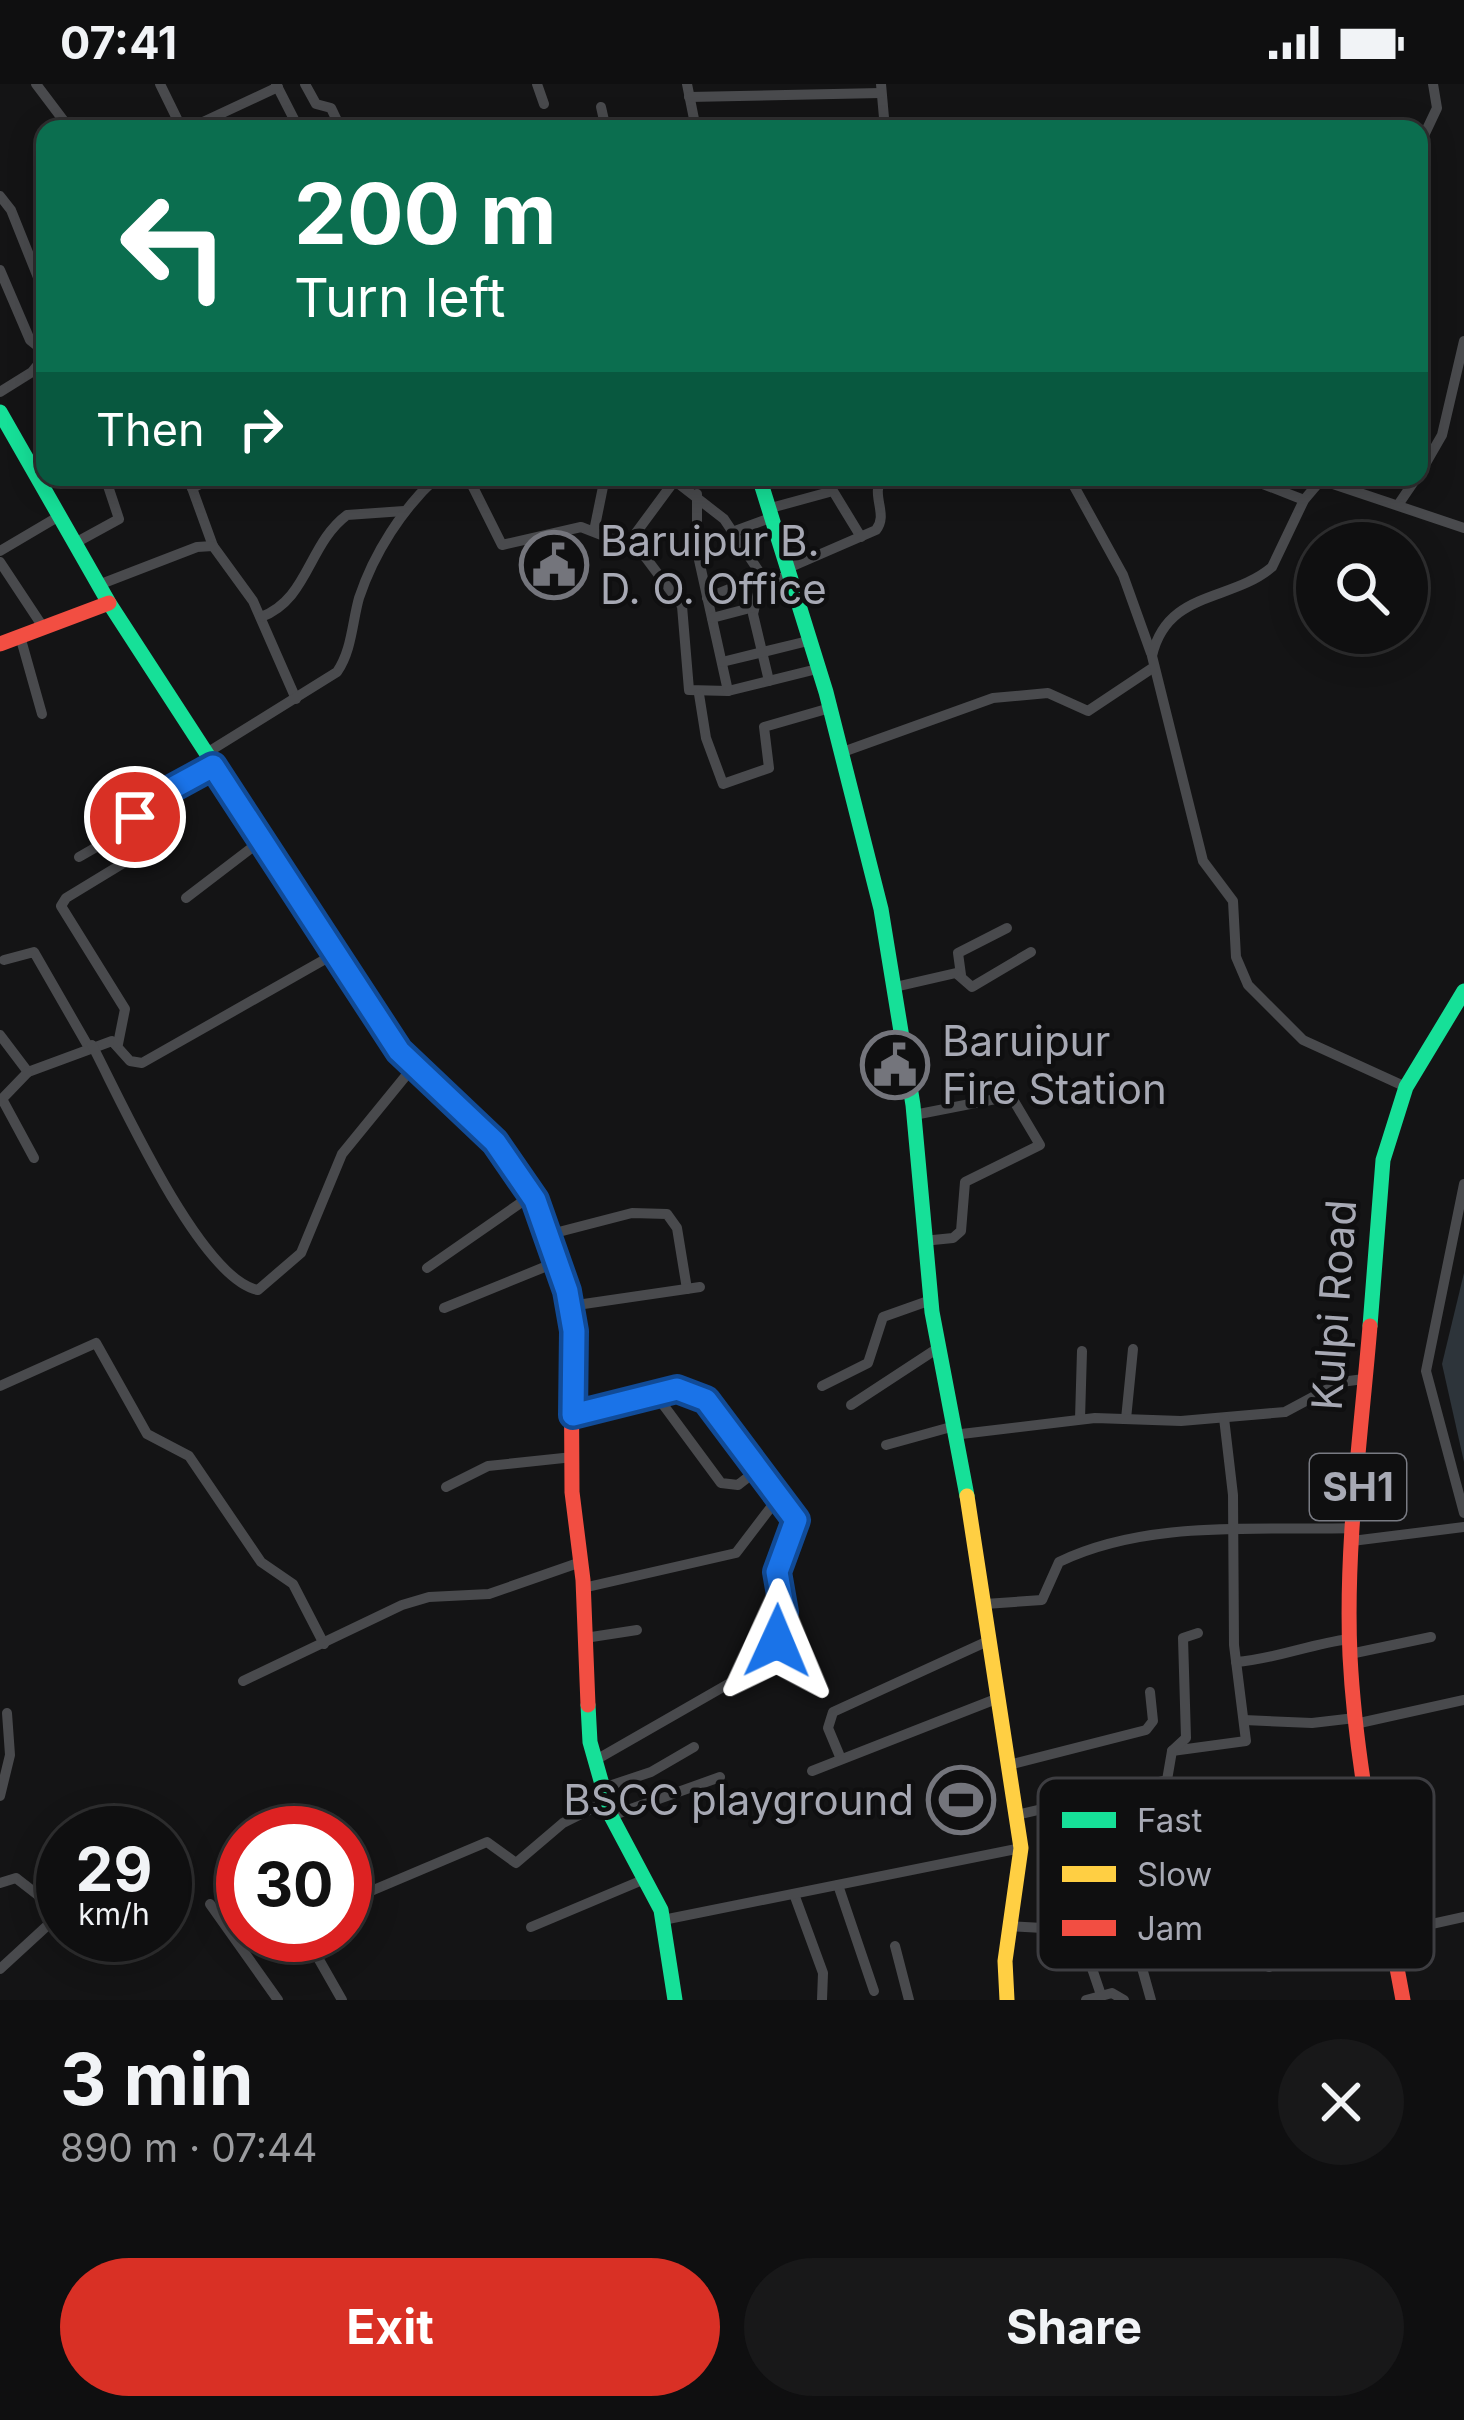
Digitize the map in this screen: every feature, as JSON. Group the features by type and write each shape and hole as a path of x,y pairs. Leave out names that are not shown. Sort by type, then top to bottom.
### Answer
{"main road":[{"path":"0,412 36,473"},
{"path":"44,486 109,603 413,1067 495,1142 532,1196 569,1306 573,1456 594,1761 605,1802 663,1920 675,2000"},
{"path":"761,486 830,708 895,986 914,1115 922,1240 952,1431 967,1485 1021,1848 1021,1885 1009,1926 1007,2000"},
{"path":"0,644 109,603"},
{"name":"Kulpi Road","path":"1362,1778 1350,1647 1376,1198 1389,1130 1406,1087 1464,991"},
{"name":"Kulpi Road","path":"1398,1970 1403,2000"}],"street":[{"path":"36,84 63,120"},
{"path":"160,84 180,120"},
{"path":"305,84 316,104 331,108 336,120"},
{"path":"537,84 544,104"},
{"path":"1428,127 1437,108 1433,84"},
{"path":"204,120 277,86 291,120"},
{"path":"694,120 688,90 881,89 884,120"},
{"path":"601,107 604,120"},
{"path":"0,196 11,210 36,271"},
{"path":"32,261 36,259"},
{"path":"0,270 36,346"},
{"path":"1428,459 1442,435 1464,341"},
{"path":"0,392 36,366"},
{"path":"77,542 119,519 108,486"},
{"path":"191,486 213,546 261,617 296,699"},
{"path":"79,857 126,830 147,802 341,667 369,575 404,512 429,486"},
{"path":"472,486 502,545 580,527 644,554 680,601 687,684 699,694 717,776 728,784 769,768 764,728 830,708"},
{"path":"594,531 603,486"},
{"path":"627,544 667,486"},
{"path":"684,486 735,531 762,576 754,607 769,681"},
{"path":"707,598 762,576 787,574 881,524 878,486"},
{"path":"1074,486 1123,575 1153,662 1203,861 1232,898 1236,957 1248,985 1303,1040 1406,1087"},
{"path":"1268,486 1304,500"},
{"path":"840,753 1008,695 1053,694 1088,711 1153,662 1158,638 1187,603 1259,577 1272,566 1315,486"},
{"path":"1345,486 1464,528"},
{"path":"1398,505 1411,486"},
{"path":"735,531 768,513 833,491 861,537"},
{"path":"697,494 694,524 728,691"},
{"path":"261,617 291,601 326,537 347,515 404,512"},
{"path":"0,551 61,515"},
{"path":"101,584 196,547 213,546"},
{"path":"0,562 44,627"},
{"path":"712,618 754,607"},
{"path":"20,636 42,714"},
{"path":"722,662 808,641"},
{"path":"699,694 818,669"},
{"path":"135,817 145,838 140,853 66,898 62,906 125,1009 118,1043 130,1061 148,1061 336,953"},
{"path":"187,898 262,840"},
{"path":"1007,928 958,953 966,984 976,986 1031,952"},
{"path":"4,960 34,952 181,1212 230,1276 259,1290 301,1253 342,1154 413,1067"},
{"path":"895,986 961,975"},
{"path":"0,1034 28,1072"},
{"path":"34,1159 2,1099 5,1089 28,1072 90,1045 118,1043"},
{"path":"914,1115 1011,1096 1040,1145 965,1181 961,1231 953,1238 922,1240"},
{"path":"1464,1184 1426,1371 1464,1514"},
{"path":"427,1268 532,1196"},
{"path":"548,1235 632,1213 667,1214 677,1228 693,1288 569,1306"},
{"path":"444,1308 556,1262"},
{"path":"822,1386 868,1363 883,1317 931,1300"},
{"path":"0,1386 96,1343 147,1434 186,1454 261,1562 293,1584 324,1644"},
{"path":"851,1405 938,1348"},
{"path":"1126,1419 1133,1349"},
{"path":"1080,1419 1082,1351"},
{"path":"886,1445 952,1431 1080,1419 1225,1418 1285,1412 1341,1382 1364,1379"},
{"path":"573,1415 681,1389 702,1396 782,1494 796,1520 777,1572 784,1612 777,1656 594,1761"},
{"path":"656,1395 721,1483 743,1483 761,1467"},
{"path":"1172,1751 1245,1743 1236,1662 1234,1531 1225,1418"},
{"path":"446,1487 488,1466 573,1456"},
{"path":"583,1588 736,1553 782,1494"},
{"path":"985,1604 1042,1600 1059,1562 1152,1537 1464,1527"},
{"path":"243,1681 402,1605 489,1594 580,1562"},
{"path":"585,1638 637,1630"},
{"path":"1166,1778 1172,1751 1186,1738 1183,1638 1198,1633"},
{"path":"1236,1662 1274,1659 1309,1644 1350,1647 1431,1637"},
{"path":"841,1759 829,1728 833,1712 988,1641"},
{"path":"1009,1765 1146,1730 1154,1720 1150,1692"},
{"path":"812,1772 996,1699"},
{"path":"1244,1720 1355,1721 1464,1700"},
{"path":"0,1796 10,1755 7,1713"},
{"path":"372,1891 487,1842 516,1863 563,1823 694,1747"},
{"path":"605,1802 720,1777"},
{"path":"1017,1815 1038,1811"},
{"path":"663,1920 1021,1848"},
{"path":"0,1883 16,1878 61,1912 0,1969"},
{"path":"531,1927 645,1879"},
{"path":"838,1885 874,1991"},
{"path":"794,1894 823,1973 822,2000"},
{"path":"210,1904 278,2000"},
{"path":"1434,1924 1464,1917"},
{"path":"1009,1926 1038,1928"},
{"path":"895,1946 909,2000"},
{"path":"320,1962 342,2000"},
{"path":"1092,1970 1101,1996"},
{"path":"1142,1970 1151,2000"},
{"path":"1086,2000 1116,1994 1124,2000"}],"shaded area":[{"path":"1464,1273 1464,1462 1442,1364"}],"traffic: fast":[{"path":"0,412 36,475"},
{"path":"42,486 109,603 399,1050 495,1142 535,1200 571,1316"},
{"path":"762,486 826,692 881,909 913,1105 932,1312 967,1496"},
{"path":"1370,1326 1383,1160 1406,1087 1464,991"},
{"path":"588,1705 590,1742 611,1816 661,1910 675,2000"}],"traffic: slow":[{"path":"967,1496 1021,1848 1005,1961 1007,2000"}],"traffic: jam":[{"path":"0,644 109,603"},
{"path":"571,1316 572,1492 583,1580 588,1705"},
{"path":"1363,1778 1349,1615 1370,1326"},
{"path":"1397,1970 1403,2000"}],"place":[{"name":"Baruipur B. D. O. Office","path":"554,565"},
{"name":"Baruipur Fire Station","path":"895,1065"},
{"name":"BSCC playground","path":"961,1800"}],"route":[{"path":"135,817 147,802 213,766 399,1051 518,1169 535,1200 567,1291 574,1331 573,1415 677,1389 692,1392 706,1400 776,1486 796,1520 777,1572 784,1612 777,1641"}]}
